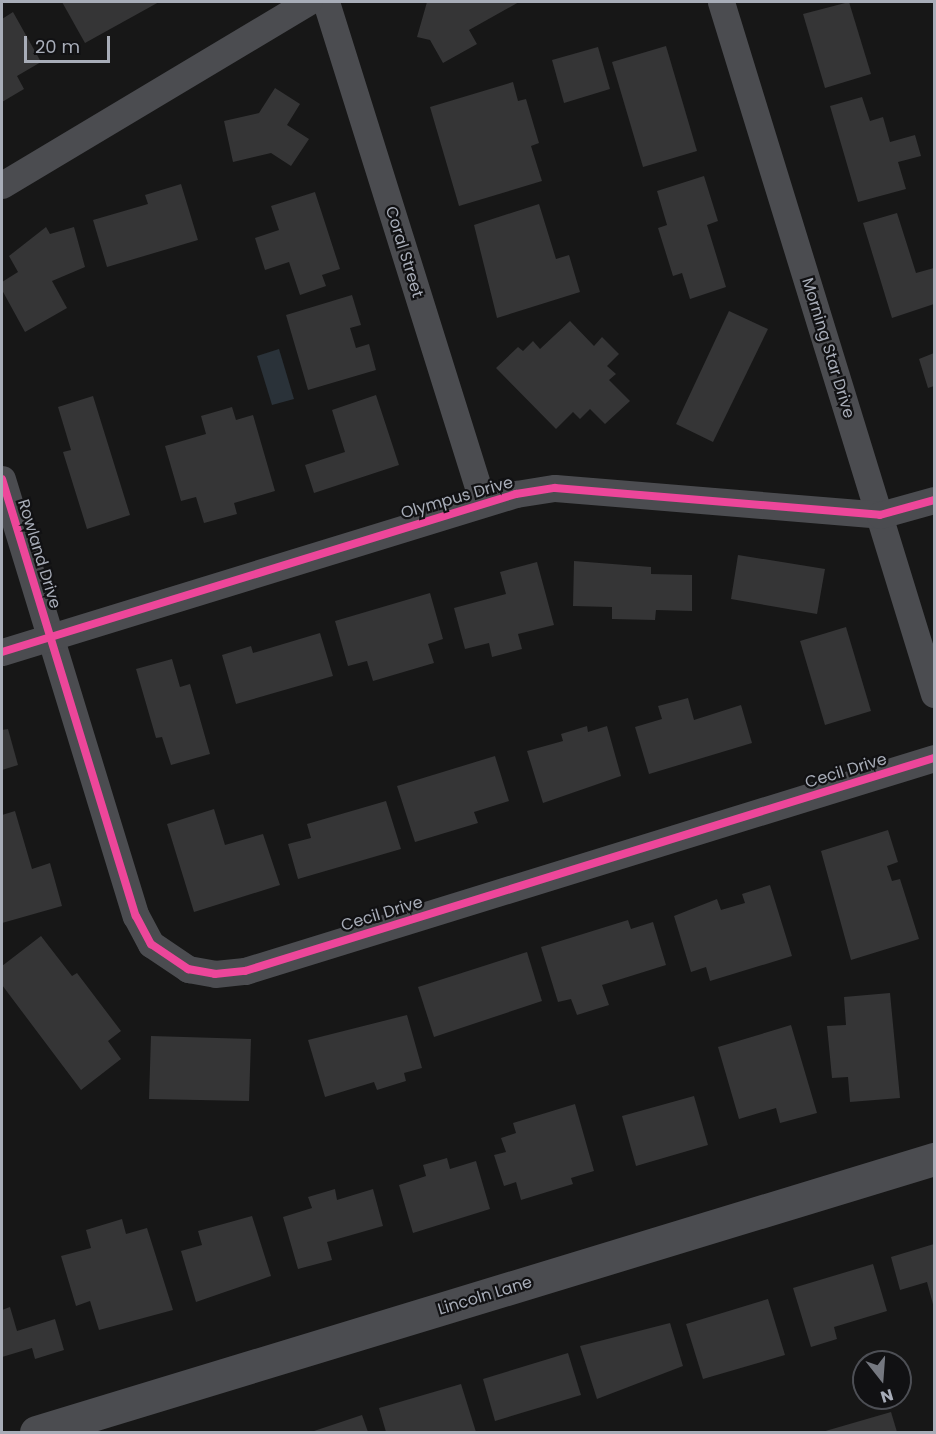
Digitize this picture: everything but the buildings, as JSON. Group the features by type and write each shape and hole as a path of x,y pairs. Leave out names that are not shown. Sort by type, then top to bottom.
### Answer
{"street":[{"path":"2,185 308,2"},
{"name":"Coral Street","path":"326,2 483,503"},
{"name":"Morning Star Drive","path":"721,2 934,694"},
{"name":"Rowland Drive","path":"2,479 50,637"},
{"name":"Olympus Drive","path":"2,652 483,503 555,488 879,515 934,500"},
{"name":"Cecil Drive","path":"50,637 143,933 173,962 201,973 245,971 934,758"},
{"name":"Lincoln Lane","path":"36,1432 934,1159"}],"shaded area":[{"path":"279,349 294,399 272,405 257,356"}],"cycle path":[{"path":"2,479 136,916 151,944 188,969 215,974 245,971 934,758"},
{"path":"2,652 516,494 555,488 880,515 934,500"}]}
